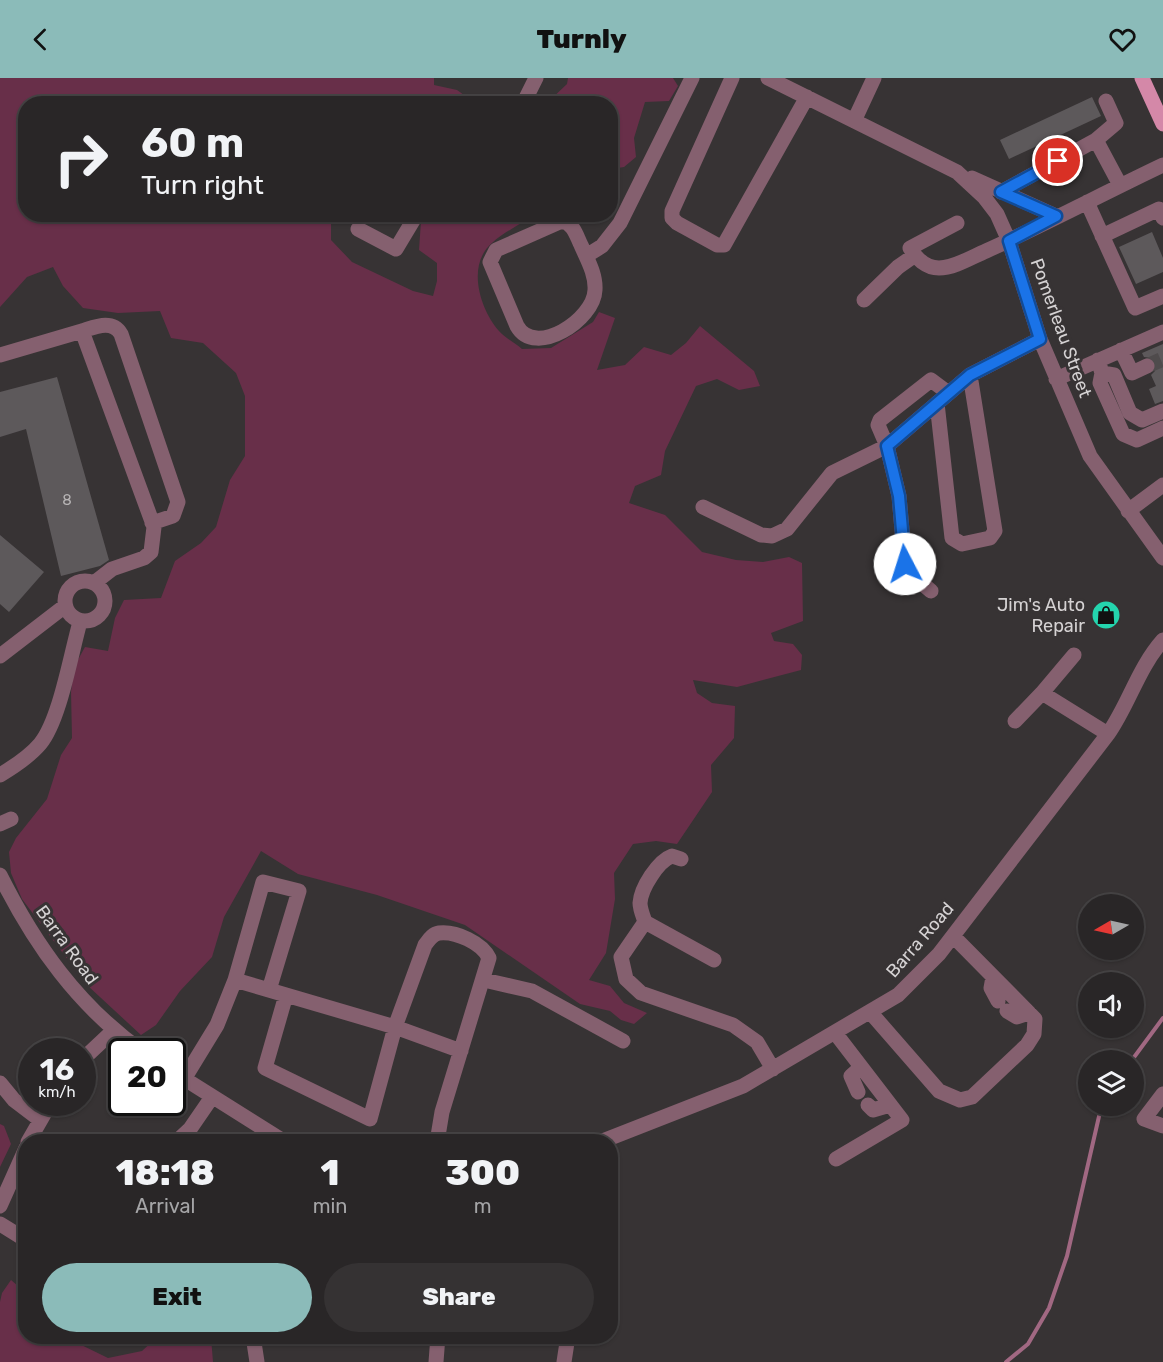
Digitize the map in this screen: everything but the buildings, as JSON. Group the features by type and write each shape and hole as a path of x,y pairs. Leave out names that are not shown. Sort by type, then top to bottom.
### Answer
{"main road":[{"path":"1142,78 1159,104 1163,124"}],"street":[{"path":"527,96 536,78"},
{"path":"586,256 602,246 620,223 692,78"},
{"path":"732,78 672,211 672,218 677,223 717,246 724,245 807,97"},
{"name":"Pomerleau Street","path":"768,78 957,172 976,187 991,205 1009,241 1040,339 1090,456 1163,558"},
{"path":"854,120 874,78"},
{"path":"1001,192 1096,140 1116,123 1106,102"},
{"path":"1096,140 1120,185"},
{"path":"957,223 910,248 923,263 936,268 944,267 1009,241 1163,165"},
{"path":"957,172 1056,216"},
{"path":"1087,202 1135,308 1163,296"},
{"path":"1102,236 1159,209 1163,218"},
{"path":"358,229 396,249 412,222"},
{"path":"558,222 496,250 491,255 490,262 521,333 543,338 574,325 588,311 595,289 594,273 573,227 565,222"},
{"path":"864,300 898,267 915,255"},
{"path":"0,355 101,325 114,327 121,334 178,501 173,516 152,523"},
{"path":"82,331 152,523 154,544 151,552 144,558 112,568 94,583"},
{"path":"1056,379 1100,367 1121,350 1163,332"},
{"path":"703,507 761,535 772,536 787,529 832,473 887,446 970,375 1040,339"},
{"path":"1121,350 1132,373 1148,366"},
{"path":"1100,367 1114,375 1130,413 1142,420 1163,411"},
{"path":"1100,367 1100,383 1123,434 1137,440 1163,428"},
{"path":"931,591 911,574 905,564 899,496 887,446 878,425 880,420 931,380 942,397 952,538 962,544 990,538 995,531 970,375"},
{"path":"1128,511 1161,491"},
{"path":"85,580 94,583 105,596 104,609 94,620 80,622 69,614 65,606 65,596 73,585 85,580"},
{"path":"0,656 65,606"},
{"path":"0,775 22,761 41,743 53,720 80,622"},
{"name":"Barra Road","path":"618,1135 701,1104 773,1070 871,1013 912,983 953,936 1108,734 1125,708 1144,664 1163,640"},
{"path":"1015,721 1074,655"},
{"path":"1042,693 1108,734"},
{"path":"681,859 672,856 664,859 643,891 640,904 645,922 714,960"},
{"name":"Barra Road","path":"0,875 35,939 62,977 125,1038"},
{"path":"186,1065 217,1025 234,980 264,882 299,891 269,990"},
{"path":"645,922 621,957 626,979 641,993 733,1025 757,1042 773,1070"},
{"path":"286,995 265,1068 370,1119 395,1027 425,945 432,936 440,933 482,946 489,958 484,980 442,1112 438,1134"},
{"path":"871,1013 939,1090 960,1100 972,1097 1027,1045 1034,1034 1035,1019 953,936"},
{"path":"993,977 991,988 1003,1006 1017,1017 1029,1013"},
{"path":"234,980 395,1027 461,1051"},
{"path":"484,980 532,991 623,1041"},
{"path":"96,1047 114,1030"},
{"path":"836,1034 902,1120 836,1159"},
{"path":"858,1092 851,1076 861,1067"},
{"path":"186,1080 272,1134"},
{"path":"0,1083 14,1100 39,1119"},
{"path":"1163,1094 1144,1119 1163,1126"},
{"path":"185,1134 212,1097"},
{"path":"868,1105 873,1110 890,1105"},
{"path":"32,1134 41,1116"},
{"path":"0,1206 18,1166"},
{"path":"0,1224 18,1235"},
{"path":"254,1344 256,1362"},
{"path":"436,1362 437,1344"},
{"path":"564,1362 567,1344"}],"shaded area":[{"path":"0,78 434,78 434,85 457,90 465,96 18,96 18,222 331,222 331,240 352,262 413,291 433,296 437,281 437,263 419,250 421,222 523,222 492,243 484,252 479,263 478,275 482,299 492,322 501,334 522,349 551,348 593,322 599,312 615,318 597,370 625,365 644,347 671,355 686,343 700,326 754,371 760,386 739,390 717,379 696,386 665,451 661,475 635,486 629,503 665,515 702,552 736,560 763,562 789,557 802,563 803,621 771,633 774,641 793,644 802,655 801,670 737,687 693,680 697,693 712,703 735,706 734,738 711,765 712,792 677,844 656,841 633,844 614,873 615,899 606,953 589,980 610,986 624,1003 647,1013 634,1024 621,1020 610,1011 580,1004 465,925 377,895 298,874 261,851 224,917 212,957 180,991 156,1025 141,1035 87,985 22,899 11,873 9,852 16,838 47,799 61,755 72,738 71,692 74,667 85,647 108,651 115,618 124,600 161,598 175,561 201,543 216,527 230,480 245,456 245,396 236,373 203,343 171,338 160,311 118,313 83,308 63,286 53,267 27,277 0,307"},
{"path":"568,78 673,78 678,86 669,101 645,102 634,138 636,157 624,167 618,168 618,96 554,96 567,84"},
{"path":"0,1124 4,1126 11,1144 0,1167"},
{"path":"11,1280 18,1286 18,1344 79,1344 108,1358 142,1351 150,1344 212,1344 213,1362 0,1362 2,1293"}],"waterway":[{"path":"1139,1050 1163,1018"},
{"path":"1006,1362 1028,1344 1049,1308 1067,1256 1099,1116"}],"tunnel":[{"path":"1147,366 1163,359"}],"place":[{"name":"Jim's Auto Repair","path":"1106,615"}],"route":[{"path":"905,564 899,496 887,446 947,392 970,375 1040,339 1009,241 1056,216 1001,192 1058,161"}]}
